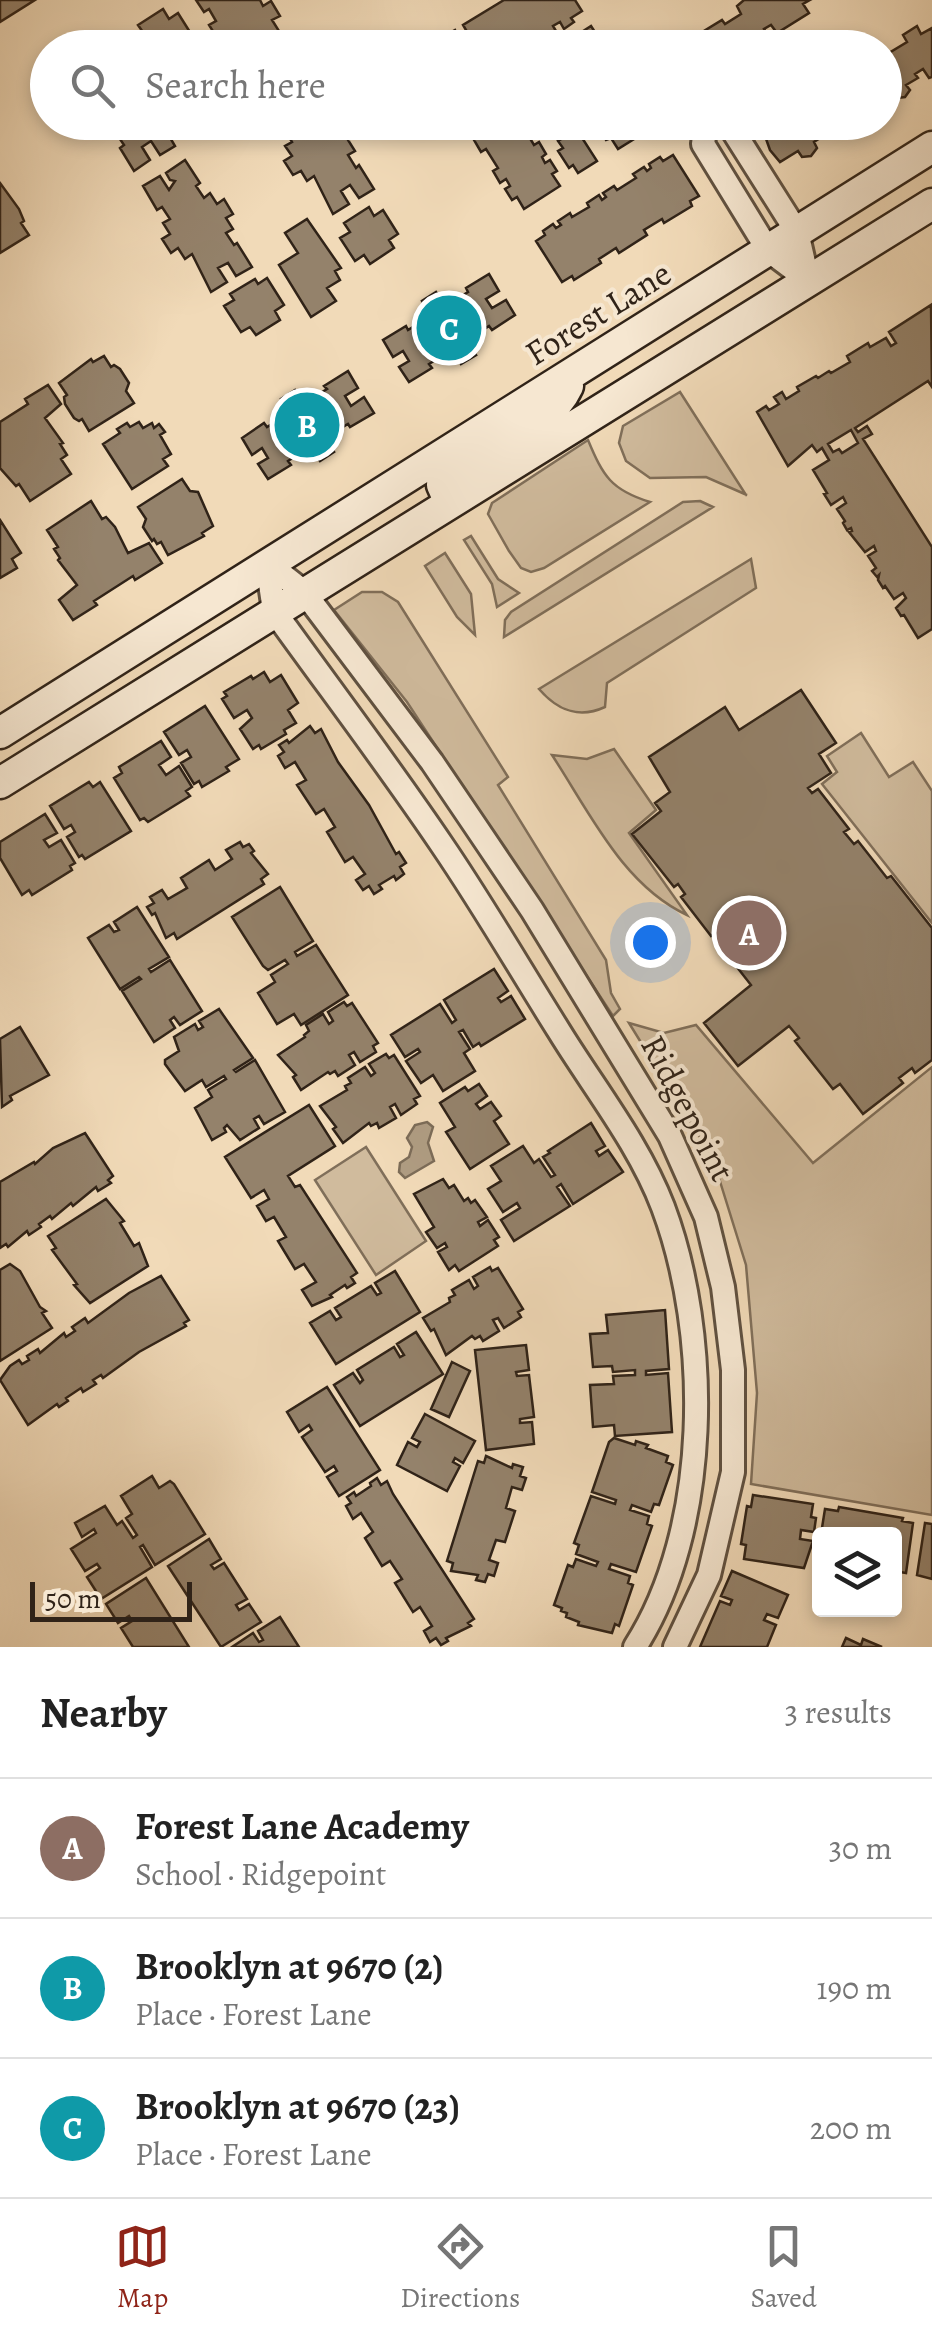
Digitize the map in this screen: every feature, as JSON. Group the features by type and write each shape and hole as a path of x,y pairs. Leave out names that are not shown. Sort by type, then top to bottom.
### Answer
{"main road":[{"name":"Forest Lane","path":"0,733 932,147"},
{"path":"0,783 932,204"},
{"path":"450,503 442,485 455,472 540,419 562,399 575,371"}],"street":[{"path":"704,140 768,250 808,280"},
{"path":"739,140 797,232 808,280"},
{"name":"Ridgepoint","path":"267,564 304,592 432,762 532,910 670,1136 706,1216 722,1286 733,1370 733,1472 708,1575 675,1647"},
{"name":"Ridgepoint","path":"267,564 274,611 453,862 648,1174 662,1205 684,1273 698,1375 694,1468 672,1565 635,1647"},
{"path":"400,784 432,762"},
{"path":"577,1060 611,1040"}],"shaded area":[{"path":"680,392 746,494 706,477 650,478 626,461 619,443 623,426"},
{"path":"588,440 617,487 650,502 544,568 531,572 521,568 488,514 492,503"},
{"path":"700,501 713,507 504,637 505,620 511,612 683,502"},
{"path":"471,536 498,579 519,593 497,607 492,584 464,540"},
{"path":"445,553 471,594 475,635 457,617 425,566"},
{"path":"751,559 756,588 607,683 605,707 569,711 539,689"},
{"path":"362,592 382,592 398,602 508,777 498,785 606,960 611,993 620,1009 613,1016 407,702 334,610"},
{"path":"861,733 889,777 913,762 932,791 932,923 822,784 837,772 827,756"},
{"path":"614,749 656,810 629,833 687,915 644,886 626,866 552,755 587,759"},
{"path":"629,1023 664,1033 696,1025 813,1163 932,1067 932,1515 751,1484 757,1393 746,1265 713,1159"},
{"path":"427,1122 433,1127 428,1143 434,1161 405,1178 399,1172 400,1163 409,1157 412,1147 407,1138 415,1125"},
{"path":"366,1147 426,1241 376,1275 315,1180"}],"building":[{"path":"0,0 35,0 0,22"},
{"path":"196,0 260,0 263,6 271,1 280,16 272,20 278,30 212,30 209,25 216,21 209,9 204,12"},
{"path":"504,0 575,0 582,11 564,29 560,22 553,26 555,30 466,30 463,25"},
{"path":"744,0 810,0 803,4 809,13 782,30 771,25 765,30 706,30 741,14 737,6"},
{"path":"163,9 169,19 178,13 189,30 142,30 138,25"},
{"path":"917,26 921,34 932,28 932,77 923,69 915,74 918,78 906,85 910,90 902,97 902,45 907,42 903,35"},
{"path":"121,140 172,140 175,146 160,155 151,141 142,147 150,160 134,171 120,148 124,145"},
{"path":"348,140 355,151 348,155 374,189 359,198 350,185 341,191 349,204 333,214 314,176 307,181 301,171 293,175 284,161 292,156 285,146 292,142"},
{"path":"474,140 531,140 534,145 539,142 546,154 542,157 545,163 550,160 557,171 552,174 560,186 524,209 517,197 512,200 505,189 510,186 506,179 500,183 493,171 498,168 486,149 481,152"},
{"path":"583,140 597,161 578,173 573,165 569,168 558,151 563,148 558,141"},
{"path":"612,140 632,140 618,149"},
{"path":"766,140 817,140 811,156 802,157 798,151 780,162"},
{"path":"673,155 699,196 690,201 692,206 644,230 647,235 619,253 616,248 574,280 572,276 562,282 536,241 545,235 543,231 553,224 556,228 561,225 558,221 570,213 572,217 589,207 587,203 599,195 602,200 606,197 603,193 614,186 617,190 636,178 633,174 644,167 647,171 651,168 649,164 660,157 663,161"},
{"path":"185,160 200,183 196,186 204,198 210,193 217,204 224,199 233,214 226,218 233,229 226,233 252,267 236,276 228,263 218,268 227,282 211,292 192,254 185,259 178,248 171,253 162,239 170,234 163,223 170,219 162,207 157,210 143,186 160,176 169,190 175,181 166,173"},
{"path":"0,183 19,209 24,221 21,223 29,235 0,253"},
{"path":"369,207 374,216 383,210 398,234 389,240 394,248 370,264 364,255 355,261 340,238 350,232 344,223"},
{"path":"307,219 341,268 335,271 340,280 327,288 336,301 311,317 279,265 298,253 285,233"},
{"path":"489,274 499,291 486,299 492,308 506,300 515,315 492,330 489,326 477,334 481,341 471,348 476,355 461,364 457,356 446,363 442,356 429,364 432,368 409,382 399,367 409,361 403,351 393,357 383,340 421,322 417,315 427,309 422,301 436,292 441,300 452,293 455,300"},
{"path":"267,278 284,305 275,311 280,320 256,335 250,327 241,332 224,306 234,300 230,294 255,279 258,284"},
{"path":"931,305 932,387 928,381 855,428 858,432 867,426 872,434 863,439 932,547 932,629 918,638 896,608 906,598 903,593 894,599 878,580 879,575 872,571 876,568 868,556 876,551 874,546 865,552 849,532 851,528 847,530 843,523 837,509 846,503 843,497 831,505 824,494 827,493 813,470 829,460 822,448 817,452 812,445 788,466 757,412 779,404 774,397 782,392 786,399 816,376 850,362 847,356 868,343 870,347 886,338 891,346 896,343 889,332","holes":["851,430 858,443 842,453 839,449 833,452 828,444"]},
{"path":"104,356 129,383 126,391 134,403 89,431 65,404 67,395 59,383 91,359 93,362"},
{"path":"348,371 358,388 345,396 351,406 364,397 374,413 336,431 340,438 329,445 334,452 320,461 315,454 305,460 300,453 288,461 291,465 268,479 258,464 268,458 262,448 252,455 242,438 264,423 267,427 280,419 276,412 285,406 281,399 295,390 299,397 310,391 314,397"},
{"path":"48,385 61,404 45,418 63,443 60,444 67,455 61,459 71,474 30,501 19,484 16,486 0,468 0,422"},
{"path":"139,422 143,428 159,424 165,432 160,435 171,454 163,459 168,466 132,489 103,444 120,433 117,429"},
{"path":"182,479 190,491 198,492 213,526 202,533 204,536 168,555 161,542 152,541 143,527 146,519 138,507"},
{"path":"91,501 102,519 106,517 115,527 128,553 149,543 162,563 135,580 133,576 73,620 59,600 77,585 58,560 54,549 58,547 47,530"},
{"path":"0,520 21,553 12,559 17,568 0,578"},
{"path":"264,672 270,682 281,675 298,703 288,710 296,723 284,730 286,734 261,749 259,745 253,749 240,729 252,718 247,710 234,718 222,699 227,696 224,692"},
{"path":"801,690 836,743 819,754 831,773 808,788 812,793 818,789 849,829 844,832 854,844 858,841 887,878 891,876 932,928 932,1060 915,1073 912,1068 899,1078 903,1083 863,1114 840,1084 833,1089 795,1041 799,1038 789,1026 738,1066 704,1023 751,985 722,948 726,945 716,932 711,936 681,897 685,894 678,884 674,887 632,834 661,811 655,803 670,792 649,757 725,707 739,730"},
{"path":"205,706 239,759 226,767 229,771 202,787 199,781 194,784 181,763 191,757 187,750 179,755 164,732"},
{"path":"310,726 315,733 321,729 396,854 399,852 406,863 400,867 404,874 379,885 382,889 374,894 369,886 363,890 356,880 365,874 353,857 345,862 327,832 335,827 324,809 316,814 297,785 306,780 295,762 285,768 278,756 284,752 279,745 287,740 289,743"},
{"path":"161,741 171,757 159,765 166,775 179,766 192,787 186,791 190,796 148,822 140,820 114,778 122,773 119,767"},
{"path":"89,782 93,787 100,782 131,831 85,859 79,857 67,837 75,832 71,825 64,829 50,806"},
{"path":"45,814 57,833 44,840 49,847 61,840 75,863 70,866 72,870 32,895 29,890 22,895 0,858 0,842"},
{"path":"240,842 243,847 249,844 254,851 251,853 268,874 261,879 264,884 177,939 174,933 166,938 155,913 152,915 147,907 154,903 150,897 162,890 168,899 187,888 181,878 209,860 215,870 232,859 226,850"},
{"path":"280,887 313,941 295,952 297,956 316,945 348,995 301,1025 294,1014 277,1024 258,993 275,982 271,975 288,964 285,960 268,970 263,966 232,917"},
{"path":"137,907 169,957 149,969 151,972 170,960 202,1011 180,1025 174,1017 170,1020 175,1028 154,1042 122,991 141,979 120,989 88,938 109,925 114,932 119,930 114,922"},
{"path":"494,969 508,991 498,998 501,1002 511,996 525,1019 481,1046 479,1043 473,1047 463,1030 459,1032 470,1049 464,1053 475,1071 443,1091 433,1075 421,1083 406,1061 420,1052 418,1049 405,1057 391,1035 440,1004 452,1023 456,1020 444,1000"},
{"path":"344,1002 347,1006 352,1003 378,1043 373,1046 376,1052 360,1062 354,1052 349,1055 355,1065 338,1076 335,1071 328,1072 301,1090 293,1077 296,1075 278,1055 305,1037 309,1031 306,1025 323,1014 329,1024 333,1021 328,1012"},
{"path":"219,1009 253,1058 234,1070 255,1060 285,1112 264,1124 259,1116 254,1119 259,1128 240,1140 227,1125 226,1132 212,1140 195,1108 212,1097 208,1090 226,1079 224,1076 206,1087 202,1080 185,1091 165,1064 179,1051 174,1037 195,1024 198,1030 203,1027 199,1021"},
{"path":"20,1027 49,1075 10,1096 12,1100 2,1107 0,1039"},
{"path":"386,1054 389,1058 394,1055 420,1096 414,1099 417,1104 401,1115 395,1104 390,1107 396,1118 379,1128 377,1123 369,1123 343,1143 320,1106 347,1090 345,1086 351,1083 348,1078 365,1067 371,1076 375,1073 369,1064"},
{"path":"479,1084 487,1096 476,1104 480,1109 491,1102 501,1116 494,1121 509,1144 470,1169 446,1132 455,1127 440,1103 465,1087 468,1091"},
{"path":"309,1105 335,1146 288,1176 295,1187 300,1185 357,1273 351,1277 355,1283 312,1306 302,1290 316,1282 304,1264 295,1269 278,1241 286,1237 274,1217 266,1221 257,1206 269,1199 264,1190 251,1198 225,1157"},
{"path":"591,1123 605,1146 596,1151 599,1156 608,1150 623,1172 573,1204 561,1184 557,1187 570,1206 514,1241 501,1220 520,1208 517,1203 503,1212 488,1189 501,1181 491,1166 523,1146 534,1163 539,1159 551,1177 555,1175 543,1157"},
{"path":"85,1133 113,1176 108,1180 111,1183 98,1191 96,1187 73,1206 71,1203 52,1219 50,1216 29,1235 27,1231 8,1247 6,1244 0,1248 0,1182"},
{"path":"443,1179 449,1188 454,1185 464,1201 475,1200 487,1217 478,1222 480,1226 488,1220 499,1237 494,1240 498,1246 459,1271 455,1265 449,1270 438,1252 447,1247 445,1243 437,1248 426,1232 434,1227 414,1194"},
{"path":"106,1199 124,1221 120,1223 134,1246 139,1243 148,1266 90,1303 52,1250 56,1248 48,1236"},
{"path":"10,1264 20,1271 46,1311 42,1313 52,1328 0,1361 0,1270"},
{"path":"490,1267 492,1271 498,1268 523,1309 518,1312 521,1317 504,1328 498,1318 493,1320 499,1331 483,1341 480,1336 472,1336 446,1355 434,1329 431,1331 423,1318 450,1302 449,1298 455,1295 452,1290 469,1280 474,1289 478,1286 473,1277"},
{"path":"395,1271 420,1312 336,1364 310,1323 330,1311 336,1320 341,1317 335,1308 371,1286 377,1295 381,1293 375,1283"},
{"path":"161,1276 189,1320 184,1323 186,1326 103,1378 101,1375 93,1380 96,1384 83,1392 81,1388 66,1398 68,1401 59,1407 57,1404 28,1425 0,1380 10,1366 19,1360 22,1364 29,1360 27,1356 38,1349 40,1353 64,1333 66,1337 75,1331 72,1327 85,1318 88,1323 129,1293"},
{"path":"665,1310 669,1369 646,1371 646,1375 668,1373 672,1432 615,1436 614,1425 593,1427 590,1385 614,1384 613,1376 635,1375 635,1370 613,1372 612,1366 593,1367 590,1334 608,1333 606,1315"},
{"path":"416,1332 443,1374 360,1426 334,1385 353,1373 360,1383 363,1380 357,1370 394,1347 400,1357 404,1355 397,1344"},
{"path":"526,1345 529,1370 516,1372 517,1376 529,1375 534,1417 520,1419 520,1423 532,1422 534,1444 486,1450 475,1350"},
{"path":"452,1362 470,1371 449,1417 431,1409"},
{"path":"327,1387 380,1470 339,1496 327,1477 337,1471 334,1466 325,1472 302,1437 312,1430 309,1425 299,1432 287,1412"},
{"path":"425,1414 475,1441 463,1463 455,1458 453,1462 460,1466 447,1491 397,1465 408,1442 417,1447 420,1442 412,1438"},
{"path":"614,1438 648,1445 646,1448 668,1456 666,1462 673,1465 659,1505 654,1504 651,1512 632,1505 630,1510 649,1516 647,1524 652,1526 636,1572 611,1564 609,1569 630,1576 628,1583 633,1585 619,1626 615,1624 612,1633 578,1625 554,1605 568,1565 573,1567 576,1559 596,1566 598,1562 576,1554 579,1545 574,1543 591,1496 615,1504 616,1500 592,1492 609,1442"},
{"path":"486,1456 512,1468 513,1464 523,1467 520,1476 526,1478 522,1490 512,1487 506,1508 515,1511 505,1542 496,1540 489,1560 498,1563 494,1576 488,1574 485,1582 476,1580 478,1575 451,1571 453,1563 447,1561 478,1461 484,1463"},
{"path":"152,1476 159,1488 170,1481 174,1484 205,1534 155,1565 143,1545 140,1547 152,1567 101,1599 87,1577 100,1568 97,1564 85,1571 71,1549 96,1533 94,1529 82,1537 75,1523 105,1506 117,1525 122,1521 133,1538 137,1535 126,1518 132,1514 121,1496"},
{"path":"377,1478 381,1485 387,1481 474,1619 468,1623 471,1626 446,1638 448,1641 441,1645 436,1638 430,1642 424,1631 432,1626 420,1607 413,1612 395,1583 402,1579 390,1561 382,1566 365,1538 373,1532 361,1513 353,1519 346,1506 351,1503 347,1497 354,1492 356,1496"},
{"path":"753,1495 813,1504 815,1527 812,1532 801,1530 800,1539 812,1541 804,1568 744,1559 746,1545 741,1544 747,1506 751,1507"},
{"path":"839,1507 913,1523 906,1573 902,1572 902,1527 822,1527 825,1509 838,1511"},
{"path":"925,1523 932,1524 932,1579 917,1575"},
{"path":"209,1539 221,1559 211,1565 214,1569 224,1563 247,1599 236,1605 239,1610 249,1604 261,1622 221,1647 168,1566"},
{"path":"732,1571 788,1595 778,1618 767,1614 764,1620 776,1625 767,1647 700,1647 720,1601 730,1605 732,1600 721,1596"},
{"path":"146,1578 189,1647 133,1647 121,1628 132,1621 129,1616 118,1623 106,1604"},
{"path":"280,1617 299,1647 232,1647 253,1633 259,1642 263,1640 258,1631"},
{"path":"846,1638 861,1645 863,1639 882,1647 842,1647"}],"place":[{"name":"Brooklyn at 9670 (23)","path":"449,328"},
{"name":"Brooklyn at 9670 (2)","path":"307,425"},
{"name":"Forest Lane Academy","path":"749,933"}]}
